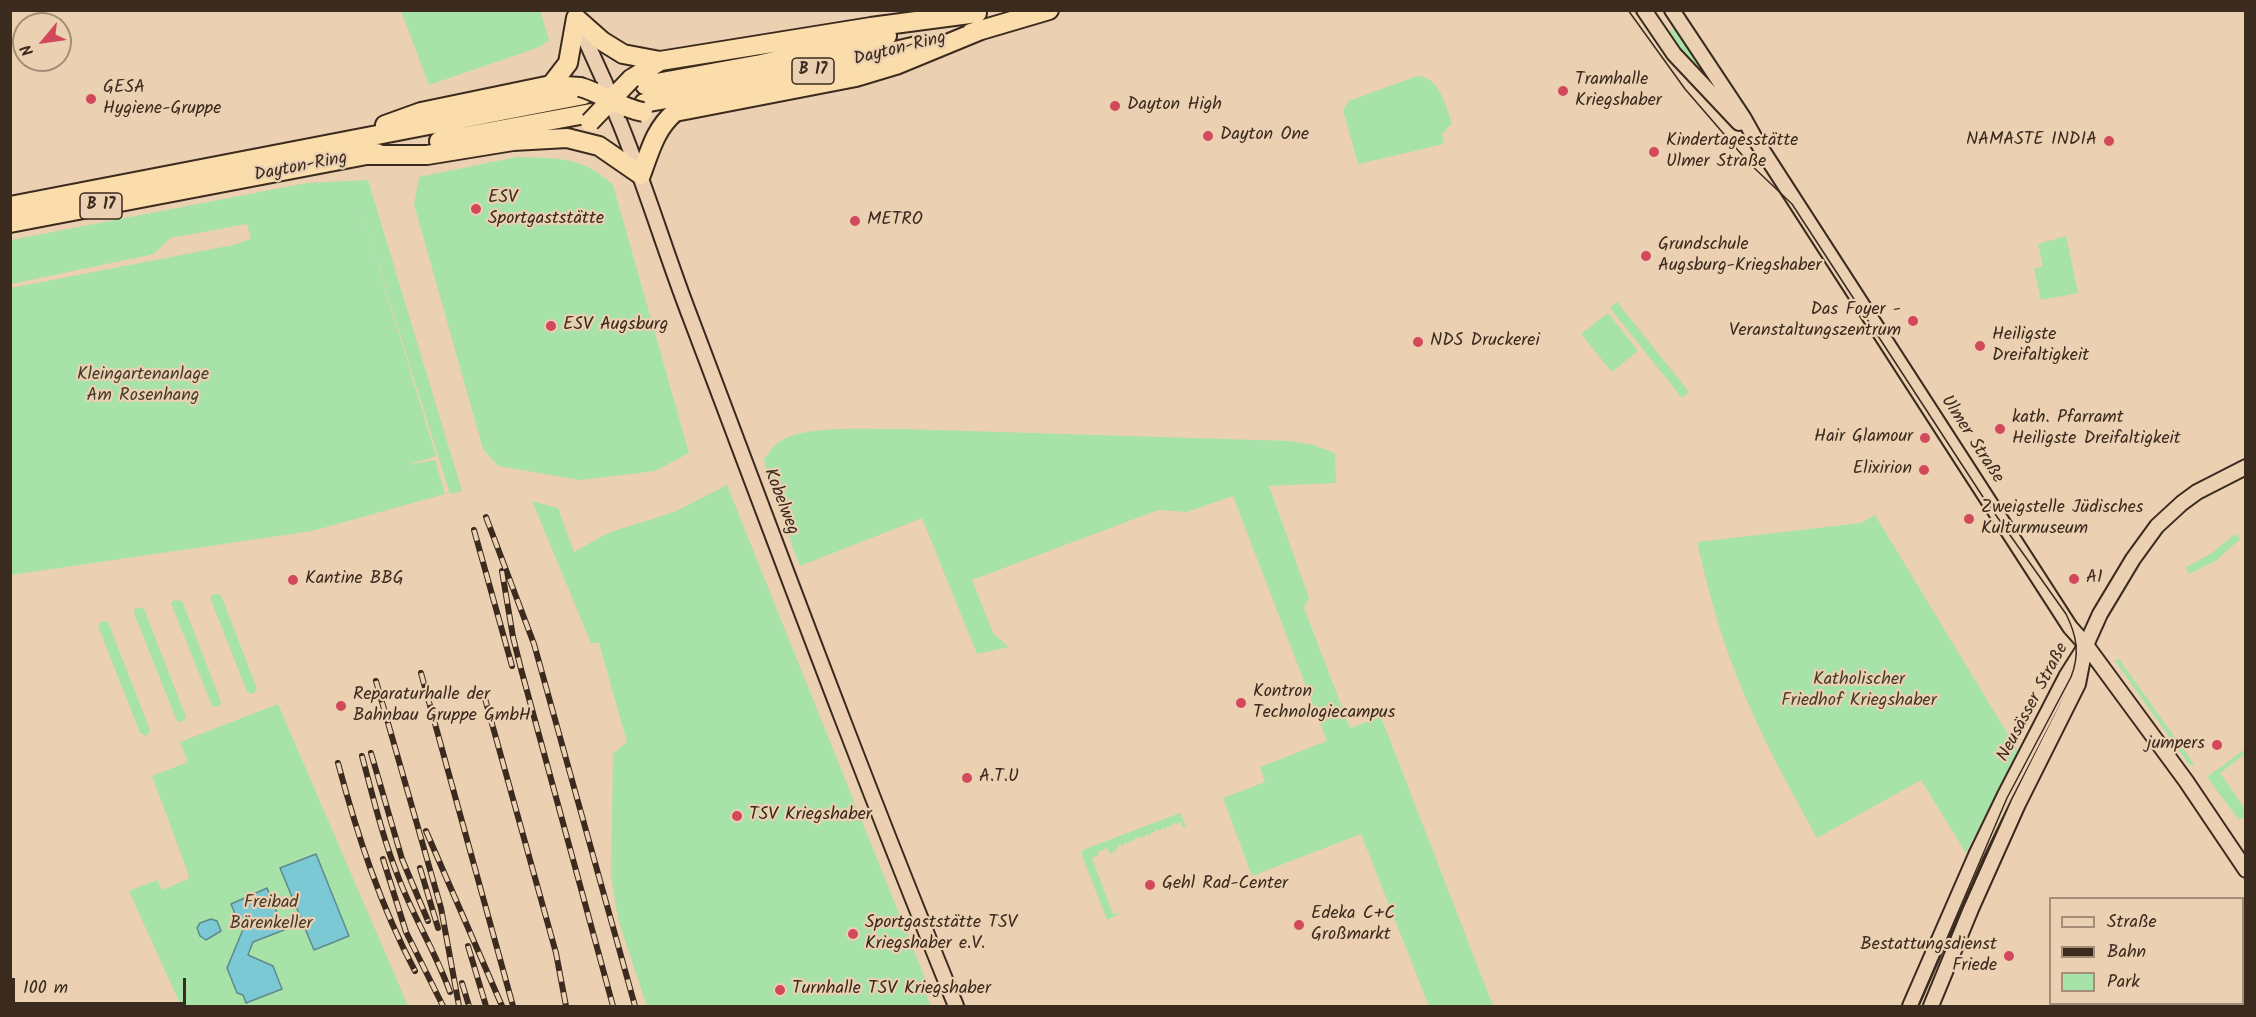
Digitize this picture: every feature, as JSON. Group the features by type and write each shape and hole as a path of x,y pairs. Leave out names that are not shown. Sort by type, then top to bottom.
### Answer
{"highway":[{"name":"Dayton-Ring","path":"640,95 814,53 981,18 1049,10"},
{"path":"574,14 602,41 623,54 660,61 871,27 981,18"},
{"path":"551,86 568,63 574,14"},
{"path":"365,155 404,157 428,155 513,141 567,138 584,141 605,149 641,175 655,135 662,123 675,112 856,77 896,65 981,18"},
{"path":"586,104 611,100 621,106 640,95 660,61"},
{"path":"353,139 421,112 551,86 586,104 640,95 675,112"},
{"name":"Dayton-Ring","path":"10,206 353,139 586,104"},
{"name":"Dayton-Ring","path":"10,223 365,155 586,104"},
{"path":"567,138 586,104"}],"main road":[{"name":"Ulmer Straße","path":"1644,10 1674,54 1757,142"},
{"name":"Ulmer Straße","path":"1672,10 2070,627 2086,645 2186,781 2246,870"},
{"name":"Kobelweg","path":"574,14 641,175 690,316 748,471 916,908 957,1006"},
{"path":"2086,645 2100,614 2133,559 2157,526 2197,492 2246,467"},
{"name":"Neusässer Straße","path":"1910,1006 1976,855 2067,675 2086,645"},
{"name":"Neusässer Straße","path":"1931,1006 2018,804 2078,684 2086,645"}],"green space":[{"path":"401,11 540,11 549,40 540,47 429,85"},
{"path":"1676,27 1707,74 1706,78 1702,79 1666,34"},
{"path":"1417,76 1431,81 1444,100 1452,123 1442,134 1444,144 1358,164 1343,110 1349,101"},
{"name":"ESV Augsburg","path":"517,157 557,159 579,163 601,175 613,185 689,453 655,471 580,480 498,466 483,449 414,204 419,177"},
{"name":"Kleingartenanlage Am Rosenhang","path":"368,180 462,491 450,494 360,206 436,456 407,465 435,460 445,494 312,531 11,575 11,288 233,245 251,239 247,224 170,238 154,254 11,284 11,240 307,183"},
{"path":"2066,236 2078,293 2041,300 2034,269 2043,266 2038,244"},
{"path":"1617,302 1689,392 1682,398 1610,308"},
{"path":"1608,313 1638,351 1612,372 1581,334"},
{"path":"904,429 1290,441 1313,445 1335,453 1336,483 1269,486 1309,598 1304,608 1350,728 1381,717 1493,1006 1429,1006 1361,834 1252,876 1223,798 1265,782 1260,767 1327,741 1233,496 1187,512 1158,510 972,580 993,633 1009,647 977,654 922,518 800,566 776,503 764,460 779,442 791,436 822,430"},
{"name":"TSV Kriegshaber","path":"727,485 930,991 925,992 931,1006 647,1006 618,919 611,876 613,753 627,742 599,643 591,643 532,501 558,508 574,552 608,533 674,512"},
{"name":"Katholischer Friedhof Kriegshaber","path":"1875,515 2018,751 1966,853 1921,780 1817,838 1754,716 1730,658 1709,592 1697,542 1861,523"},
{"path":"2235,534 2240,539 2217,560 2189,574 2186,567 2212,553"},
{"path":"214,594 221,595 257,689 253,694 247,692 211,600"},
{"path":"174,600 182,601 221,702 219,707 212,706 171,603"},
{"path":"138,607 144,609 186,717 184,721 179,722 176,719 134,613"},
{"path":"102,621 108,622 150,730 146,736 140,733 98,626"},
{"path":"2117,659 2194,764 2190,766 2115,661"},
{"name":"Freibad Bärenkeller","path":"278,704 408,1006 181,1006 129,891 157,880 162,890 188,879 189,876 152,776 188,762 180,742"},
{"path":"2245,749 2245,754 2220,773 2245,809 2245,816 2239,820 2207,777"},
{"path":"1180,813 1186,826 1181,827 1182,823 1179,822 1177,825 1173,823 1166,829 1162,828 1160,831 1156,829 1154,833 1151,832 1150,836 1146,834 1144,837 1135,838 1128,844 1125,842 1123,846 1119,844 1110,854 1108,848 1098,852 1098,855 1092,858 1113,914 1121,913 1107,920 1081,853 1085,849"}],"water":[{"path":"316,854 349,936 314,950 280,868"},
{"path":"267,888 284,930 253,942 248,955 273,966 282,989 246,1003 243,995 237,993 227,968 244,927 240,915 236,916 231,904"},
{"path":"211,919 217,921 221,931 206,940 200,936 197,928 200,923"}],"tram line":[{"path":"1628,10 1685,89 1749,163 1792,204 1983,497 2066,614 2073,630 2076,661 2071,677 2007,798 1918,1006"}],"railway":[{"path":"486,517 534,644 635,1006"},
{"path":"474,530 512,666"},
{"path":"502,571 521,669 613,1006"},
{"path":"421,673 513,1006"},
{"path":"376,681 441,908 459,1006"},
{"path":"484,695 556,953 566,1006"},
{"path":"371,753 402,859 428,921"},
{"path":"362,756 393,864 450,992"},
{"path":"338,763 371,869 391,921 415,971"},
{"path":"426,831 502,1006"},
{"path":"383,859 406,932 443,1006"},
{"path":"420,868 438,928"},
{"path":"468,946 486,1006"},
{"path":"462,983 469,1006"}],"place":[{"name":"Tramhalle Kriegshaber","path":"1563,91"},
{"name":"GESA Hygiene-Gruppe","path":"91,99"},
{"name":"Dayton High","path":"1115,106"},
{"name":"Dayton One","path":"1208,136"},
{"name":"NAMASTE INDIA","path":"2109,141"},
{"name":"Kindertagesstätte Ulmer Straße","path":"1654,152"},
{"name":"ESV Sportgaststätte","path":"476,209"},
{"name":"METRO","path":"855,221"},
{"name":"Grundschule Augsburg-Kriegshaber","path":"1646,256"},
{"name":"Das Foyer - Veranstaltungszentrum","path":"1913,321"},
{"name":"ESV Augsburg","path":"551,326"},
{"name":"NDS Druckerei","path":"1418,342"},
{"name":"Heiligste Dreifaltigkeit","path":"1980,346"},
{"name":"kath. Pfarramt Heiligste Dreifaltigkeit","path":"2000,429"},
{"name":"Hair Glamour","path":"1925,438"},
{"name":"Elixirion","path":"1924,470"},
{"name":"Zweigstelle Jüdisches Kulturmuseum","path":"1969,519"},
{"name":"A1","path":"2074,579"},
{"name":"Kantine BBG","path":"293,580"},
{"name":"Kontron Technologiecampus","path":"1241,703"},
{"name":"Reparaturhalle der Bahnbau Gruppe GmbH","path":"341,706"},
{"name":"jumpers","path":"2217,745"},
{"name":"A.T.U","path":"967,778"},
{"name":"TSV Kriegshaber","path":"737,816"},
{"name":"Gehl Rad-Center","path":"1150,885"},
{"name":"Edeka C+C Großmarkt","path":"1299,925"},
{"name":"Sportgaststätte TSV Kriegshaber e.V.","path":"853,934"},
{"name":"Bestattungsdienst Friede","path":"2009,956"},
{"name":"Turnhalle TSV Kriegshaber","path":"780,990"}]}
